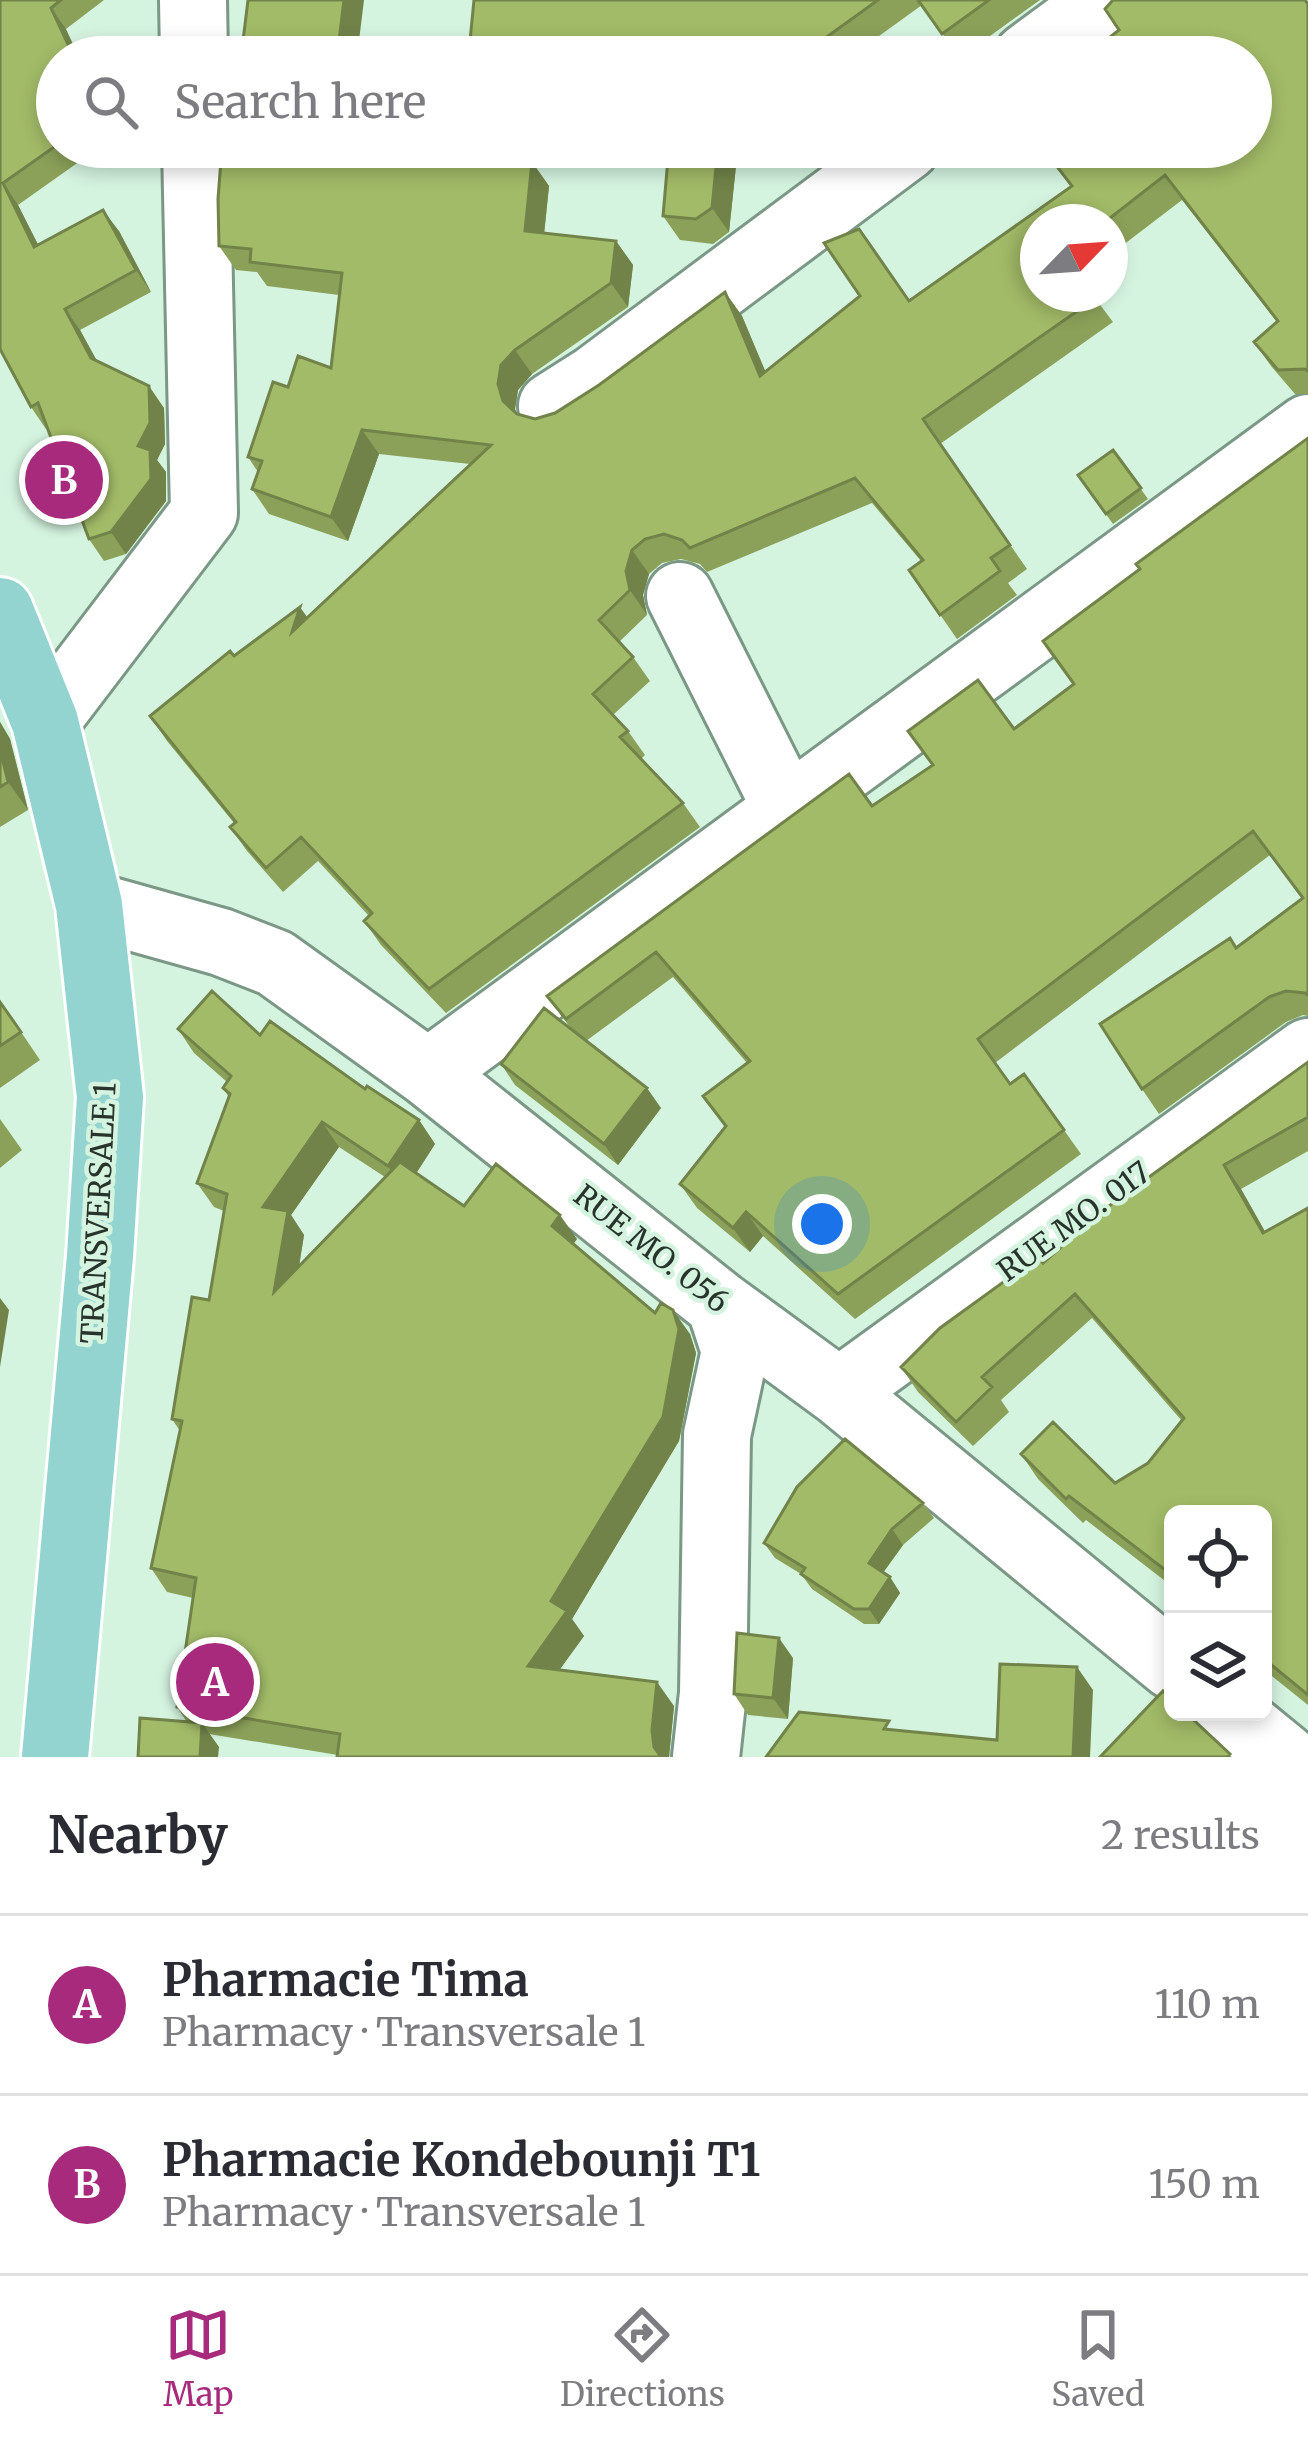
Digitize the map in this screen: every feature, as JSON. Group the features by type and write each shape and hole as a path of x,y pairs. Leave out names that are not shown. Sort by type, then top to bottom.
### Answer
{"main road":[{"name":"TRANSVERSALE 1","path":"0,611 45,722 89,905 110,1097 55,1757"}],"street":[{"path":"193,0 194,36"},
{"path":"1055,36 1104,0"},
{"path":"45,722 204,513 196,168"},
{"path":"552,406 878,168"},
{"path":"428,1072 1308,428"},
{"path":"680,596 788,809"},
{"name":"RUE MO. 056","path":"89,905 221,942 275,963 428,1072 720,1304 839,1392 1164,1659"},
{"name":"RUE MO. 017","path":"839,1392 1308,1052"},
{"path":"706,1757 713,1693 717,1435 735,1351 720,1304"},
{"path":"1240,1721 1284,1757"}],"building":[{"path":"0,0 61,0 51,8 64,36 36,36 36,160 3,183 34,247 103,210 136,270 65,309 91,358 149,386 150,423 138,446 150,450 151,479 111,532 89,539 38,403 31,407 0,349"},
{"path":"248,0 344,0 340,36 244,36"},
{"path":"474,0 878,0 828,36 470,36"},
{"path":"918,0 989,0 942,34"},
{"path":"1113,0 1305,0 1308,4 1308,371 1278,370 1254,342 1278,321 1165,175 1128,204 1046,204 1072,186 1058,168 1272,168 1272,36 1111,36 1119,30 1105,9"},
{"path":"220,168 531,168 525,231 616,241 611,283 515,350 501,365 498,384 503,401 517,414 535,419 555,413 599,385 725,292 760,376 860,296 824,243 859,229 909,301 1020,223 1020,312 1076,312 923,419 1010,545 991,558 1000,571 940,615 909,570 923,560 855,478 690,548 664,534 645,539 632,550 626,571 630,590 599,620 633,657 593,694 628,731 620,737 683,803 429,989 364,921 372,913 301,837 266,868 230,827 236,822 150,716 230,651 234,656 300,607 292,632 491,445 362,430 331,517 252,489 262,461 248,457 273,382 288,387 298,356 331,368 342,273 250,262 251,249 219,246"},
{"path":"667,168 716,168 712,208 696,219 663,216"},
{"path":"1308,438 1308,995 1286,991 1269,997 1142,1089 1100,1024 1230,938 1236,948 1303,898 1253,831 978,1039 1010,1084 1024,1074 1064,1130 838,1294 746,1212 733,1228 680,1184 726,1126 703,1096 750,1061 656,952 566,1019 547,996 849,774 872,806 933,765 908,731 978,680 1014,729 1074,684 1043,641 1140,569 1136,564"},
{"path":"1113,450 1141,488 1106,514 1078,475"},
{"path":"0,749 8,782 0,787"},
{"path":"212,991 260,1035 270,1021 365,1089 419,1120 388,1166 322,1122 263,1207 288,1211 274,1292 400,1162 464,1206 496,1164 560,1215 552,1226 655,1313 661,1303 673,1310 679,1329 663,1417 551,1601 567,1611 528,1666 657,1682 652,1730 661,1757 337,1757 340,1734 177,1707 196,1578 151,1568 182,1421 172,1419 192,1297 209,1300 227,1194 197,1183 230,1094 223,1088 231,1076 178,1029"},
{"path":"0,1002 21,1032 0,1046"},
{"path":"544,1008 647,1088 604,1144 501,1064"},
{"path":"1308,1062 1308,1117 1224,1165 1263,1233 1308,1208 1308,1695 1272,1665 1272,1505 1164,1505 1164,1569 1069,1496 1066,1499 1021,1454 1053,1422 1115,1483 1148,1463 1184,1418 1075,1294 982,1377 992,1387 956,1422 901,1367 940,1328 1038,1257 1043,1263 1102,1211"},
{"path":"845,1439 923,1503 892,1529 869,1563 890,1577 869,1609 854,1609 801,1574 805,1568 764,1543 797,1487"},
{"path":"737,1633 779,1638 773,1698 734,1694"},
{"path":"1000,1664 1077,1667 1073,1757 766,1757 799,1712 889,1721 884,1729 997,1740"},
{"path":"1163,1691 1164,1721 1195,1721 1230,1754 1227,1757 1100,1757"},
{"path":"140,1718 202,1723 200,1757 138,1757"}],"place":[{"name":"Pharmacie Kondebounji T1","path":"64,480"},
{"name":"Pharmacie Tima","path":"215,1682"}]}
